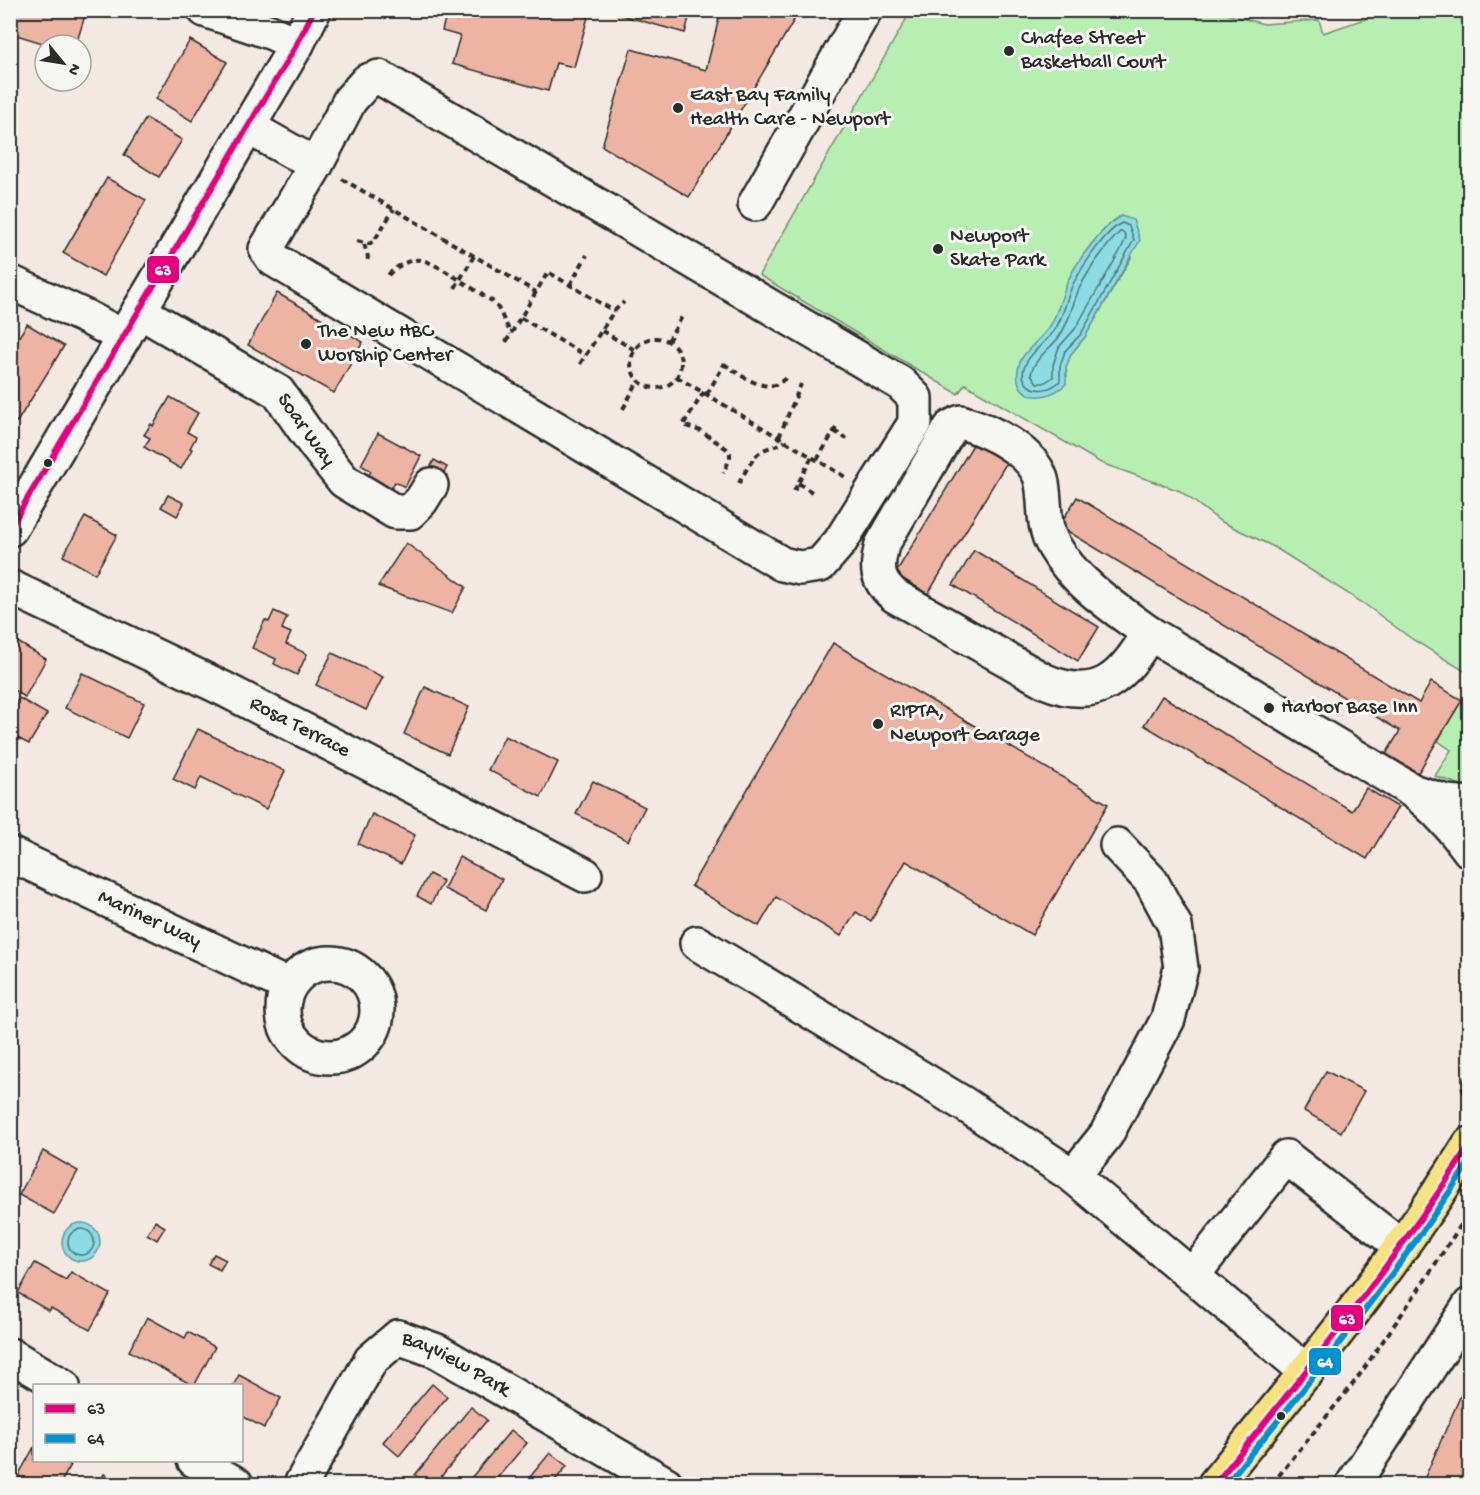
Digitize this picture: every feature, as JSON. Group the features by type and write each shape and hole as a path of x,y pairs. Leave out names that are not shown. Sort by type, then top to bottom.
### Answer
{"highway":[{"path":"1215,1485 1307,1372 1402,1248 1470,1144"}],"street":[{"path":"205,10 270,32 297,44"},
{"path":"10,529 297,44 314,10"},
{"path":"755,204 865,10"},
{"path":"379,78 900,383 915,398 915,423 840,542 820,565 800,568 782,564 273,259 266,249 327,176 350,100 367,81 379,78"},
{"path":"248,127 327,176"},
{"path":"10,282 86,317 131,324"},
{"name":"Soar Way","path":"131,324 278,392 344,482 375,502 395,512 410,512 421,501 431,485"},
{"path":"1149,633 1138,653 1120,673 1098,686 1088,689 1067,689 1045,681 887,590 882,584 878,566 882,545 951,427 960,422 989,433 1020,452 1035,466 1042,485 1048,534 1059,556 1090,587 1149,633 1411,790 1448,823 1470,851"},
{"name":"Rosa Terrace","path":"10,587 224,689 585,875"},
{"path":"1411,790 1447,802 1470,804"},
{"path":"1073,1176 1106,1135 1146,1062 1168,1019 1181,968 1175,926 1151,881 1117,845"},
{"name":"Mariner Way","path":"10,854 290,986"},
{"path":"697,943 964,1104 1073,1176 1307,1372"},
{"path":"1192,1276 1286,1157 1402,1248"},
{"path":"1353,1485 1470,1305"},
{"name":"Bayview Park","path":"301,1485 371,1360 398,1337 437,1351 666,1485"},
{"path":"10,1356 59,1384"},
{"path":"196,1462 236,1485"}],"path":[{"path":"327,176 342,179 536,292"},
{"path":"357,241 369,244 374,241 394,209"},
{"path":"364,243 368,257 367,263"},
{"path":"570,285 587,255"},
{"path":"455,288 474,256"},
{"path":"388,275 404,264 422,260 492,301 511,334"},
{"path":"507,342 548,272 614,311"},
{"path":"579,364 614,311 624,302"},
{"path":"668,341 683,315"},
{"path":"520,318 585,356"},
{"path":"601,331 635,350"},
{"path":"657,338 668,341 680,355 681,362 677,376 666,386 659,388 651,388 638,381 631,368 635,350 642,342 649,339 657,338"},
{"path":"723,473 730,459 730,453 701,431 683,425 725,363 747,378 764,384 776,385 788,377"},
{"path":"677,376 830,468"},
{"path":"622,409 638,381"},
{"path":"779,437 801,384"},
{"path":"794,491 836,429 847,439"},
{"path":"739,483 749,465 762,451 785,441"},
{"path":"798,483 815,494"},
{"path":"1470,1068 1462,1087 1470,1098"},
{"path":"1272,1485 1356,1380 1470,1211"}],"green space":[{"path":"911,11 1214,11 1264,24 1319,20 1323,33 1365,19 1367,11 1469,11 1469,674 1274,547 1220,521 1180,491 1101,463 965,384 958,394 759,275","holes":["1121,216 1131,258 1085,337 1071,354 1066,367 1067,376 1021,359 1049,328 1082,256 1106,228"]},
{"path":"1469,687 1469,786 1435,776 1451,750 1438,741"}],"water":[{"path":"1121,216 1133,220 1140,240 1085,337 1071,354 1066,367 1066,384 1047,395 1029,394 1019,383 1020,362 1050,326 1067,283 1083,256 1098,236"},
{"path":"81,1223 95,1228 100,1242 95,1256 81,1261 67,1256 62,1242 67,1228"}],"building":[{"path":"10,10 82,10 86,12 80,33 33,33 33,40 10,33"},
{"path":"447,10 590,10 574,67 556,63 548,91 452,64 460,36 442,31"},
{"path":"603,10 691,10 685,33"},
{"name":"East Bay Family Health Care - Newport","path":"721,10 800,10 689,197 602,146 631,49 706,70"},
{"path":"190,40 227,62 192,121 156,99"},
{"path":"146,118 182,140 159,177 124,155"},
{"path":"107,178 146,200 103,276 63,253"},
{"name":"The New HBC Worship Center","path":"277,293 363,342 334,393 248,345"},
{"path":"27,324 64,346 17,422 10,418 10,351"},
{"path":"170,397 198,413 187,432 196,437 181,469 144,447 150,438 144,435 151,424 153,426"},
{"path":"378,433 421,456 405,487 395,482 389,492 366,481 371,471 361,465"},
{"path":"977,438 1010,457 928,594 895,574"},
{"path":"434,460 447,467 443,475 430,468"},
{"path":"168,495 184,503 177,516 161,507"},
{"path":"1077,497 1419,703 1431,682 1462,700 1418,773 1386,754 1400,731 1059,526"},
{"path":"85,517 117,535 95,574 63,556"},
{"path":"406,543 466,587 452,613 378,586"},
{"path":"974,550 1099,627 1078,661 953,585"},
{"path":"274,611 287,617 282,629 291,633 286,644 307,654 297,675 274,664 276,659 252,648 265,620 269,622"},
{"path":"16,641 46,659 25,697 10,688 10,650"},
{"name":"RIPTA, Newport Garage","path":"833,643 1108,804 1032,935 906,861 871,921 856,912 841,936 776,897 759,926 691,886"},
{"path":"332,653 383,677 366,710 316,685"},
{"path":"82,673 144,703 127,738 65,708"},
{"path":"425,687 469,707 448,754 404,734"},
{"path":"1162,696 1352,811 1366,788 1398,807 1367,859 1144,725"},
{"path":"19,698 47,714 29,744 10,734 10,713"},
{"path":"198,729 285,771 266,809 201,777 195,790 173,779"},
{"path":"505,736 558,762 541,797 488,770"},
{"path":"593,781 645,807 628,841 576,814"},
{"path":"372,814 415,835 401,864 358,844"},
{"path":"459,857 502,879 486,910 444,889"},
{"path":"429,874 443,881 431,904 417,896"},
{"path":"1326,1071 1364,1091 1341,1132 1304,1111"},
{"path":"43,1151 78,1171 54,1214 19,1195"},
{"path":"155,1221 165,1227 157,1240 147,1234"},
{"path":"214,1254 226,1260 220,1270 208,1264"},
{"path":"35,1263 66,1280 71,1272 110,1294 90,1330 51,1308 49,1311 18,1293"},
{"path":"147,1317 185,1338 188,1332 215,1347 195,1384 190,1384 129,1351"},
{"path":"1470,1374 1470,1484 1422,1484"},
{"path":"239,1375 281,1398 264,1428 243,1417 243,1384 234,1384"},
{"path":"432,1384 447,1397 399,1456 383,1442"},
{"path":"471,1407 487,1420 435,1484 426,1484 415,1475"},
{"path":"511,1430 527,1443 492,1484 466,1484"},
{"path":"33,1449 33,1462 66,1462 71,1465 60,1484 34,1484 18,1476"},
{"path":"550,1453 567,1466 552,1484 524,1484"},
{"path":"104,1474 123,1484 98,1484"}],"transit line":[{"name":"63","path":"10,528 297,44 314,10"},
{"name":"63","path":"1215,1484 1347,1318 1410,1233 1470,1145"},
{"name":"64","path":"1226,1484 1352,1326 1413,1245 1470,1161"}],"place":[{"name":"Chafee Street Basketball Court","path":"1009,51"},
{"name":"East Bay Family Health Care - Newport","path":"678,108"},
{"name":"Newport Skate Park","path":"938,249"},
{"name":"The New HBC Worship Center","path":"306,344"},
{"name":"Harbor Base Inn","path":"1269,708"},
{"name":"RIPTA, Newport Garage","path":"878,724"}]}
